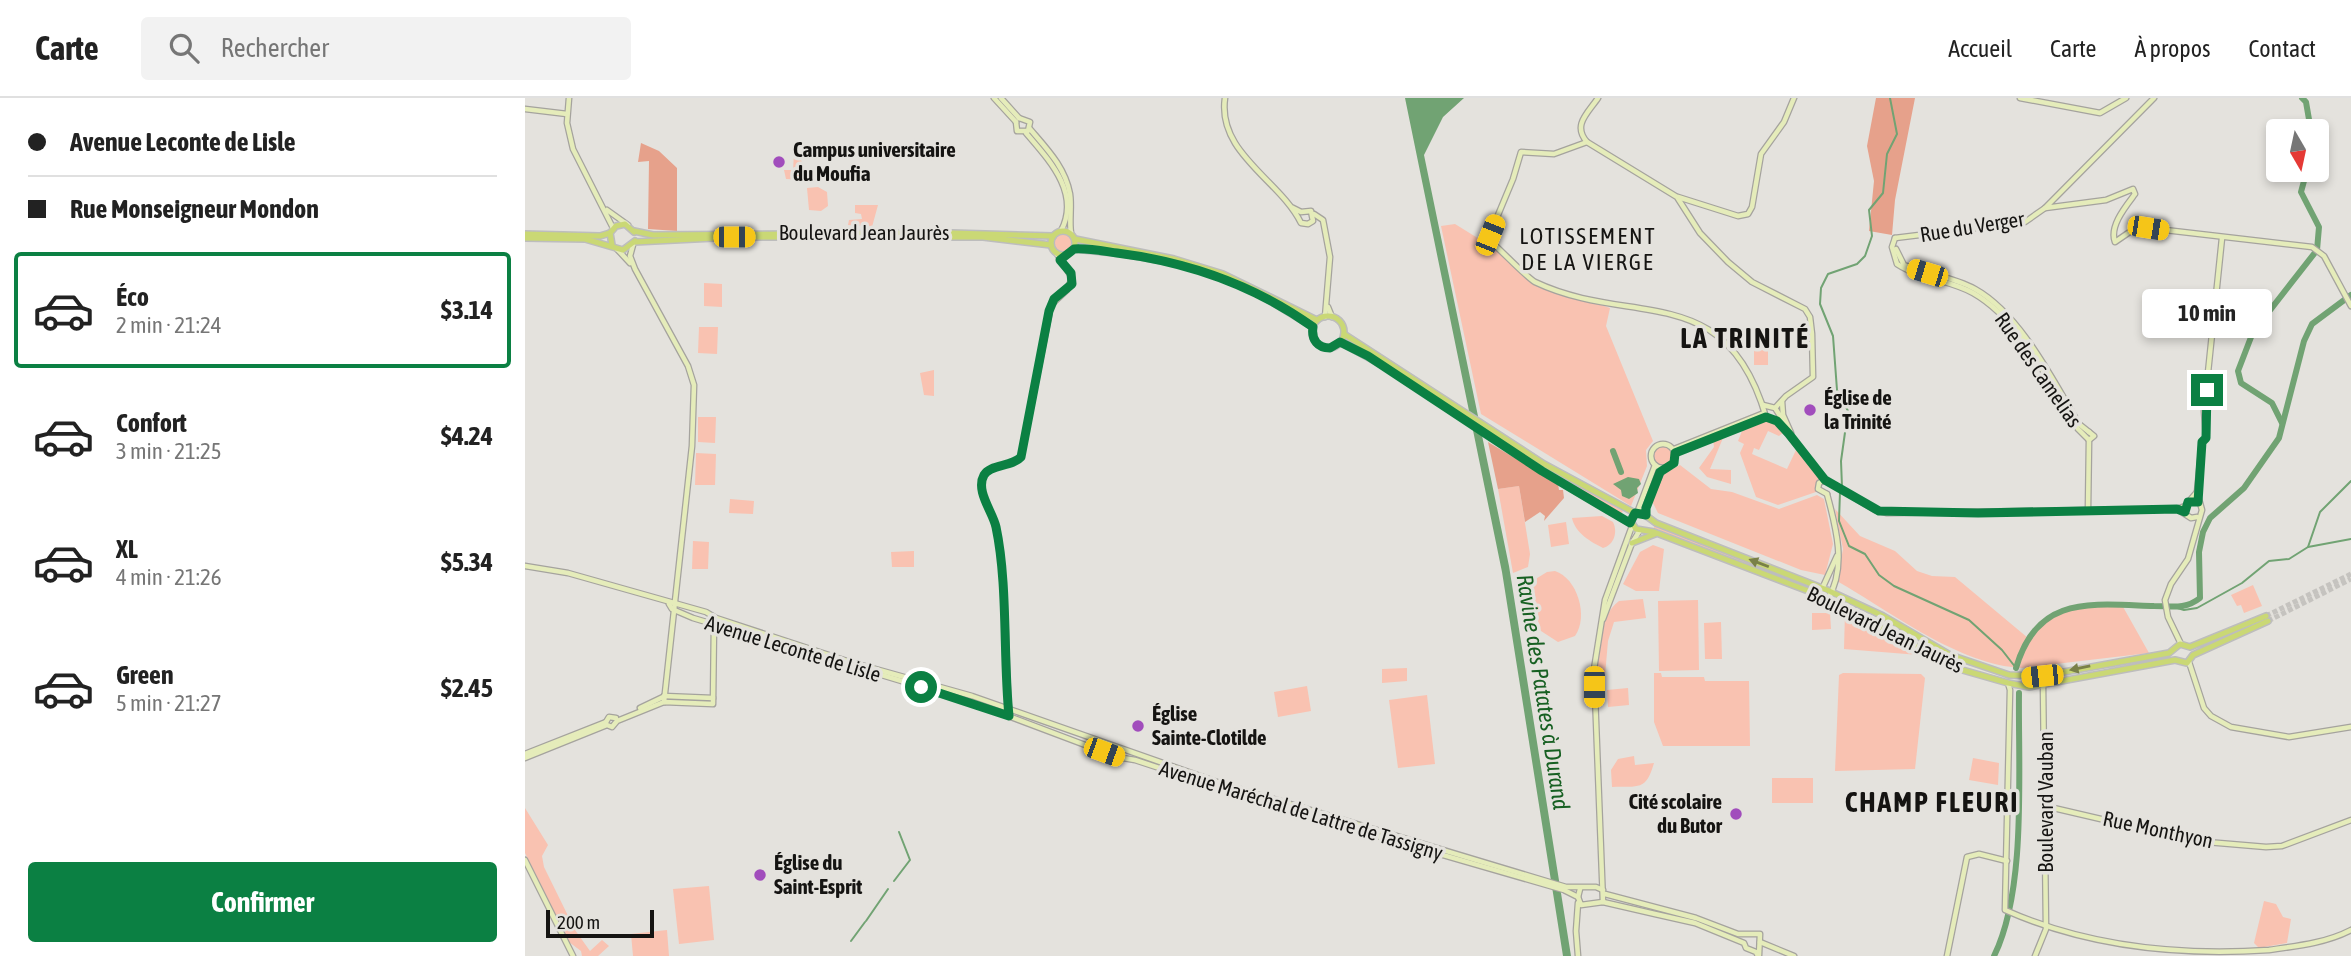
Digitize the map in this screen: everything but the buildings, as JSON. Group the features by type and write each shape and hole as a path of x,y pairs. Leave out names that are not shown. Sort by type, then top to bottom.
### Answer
{"main road":[{"name":"Boulevard Jean Jaurès","path":"525,236 600,236 620,224 629,226"},
{"path":"629,226 634,231 634,243"},
{"path":"1074,249 1075,239 1063,228 1053,236 1051,245 1060,256 1074,249 1153,256"},
{"path":"611,231 614,246"},
{"name":"Boulevard Jean Jaurès","path":"634,231 653,235 1053,236"},
{"name":"Boulevard Jean Jaurès","path":"525,236 575,238 626,249 634,243 734,237 932,235"},
{"name":"Boulevard Jean Jaurès","path":"952,235 1051,245"},
{"path":"1075,239 1153,256 1232,279 1317,320 1329,317 1342,324 1344,334 1340,342 1330,348 1320,346 1313,338 1313,327 1317,320"},
{"path":"1264,294 1313,327"},
{"name":"Boulevard Jean Jaurès","path":"1344,334 1544,464 1636,513 1832,592 1883,616 1947,654 2028,678 2173,651"},
{"name":"Boulevard Jean Jaurès","path":"1340,342 1391,370 1542,471 1631,525 1819,595 1959,668 2008,684 2029,687 2190,661 2267,619 2190,647"},
{"path":"1631,525 1636,513"},
{"path":"1642,530 1647,517"},
{"path":"1632,544 1647,534 1658,534"},
{"path":"2178,662 2173,651 2179,643 2190,647 2190,661"},
{"path":"2008,684 2011,679 2028,678"}],"street":[{"path":"569,98 567,114 575,154 603,207 611,231"},
{"path":"994,98 1017,120 1028,120 1028,131 1062,181 1067,206 1063,228"},
{"path":"1001,98 1017,120 1017,131 1028,131 1043,145 1055,159 1067,182 1071,233"},
{"path":"1225,98 1223,115 1234,142 1300,214 1303,224 1313,221 1326,227"},
{"path":"1598,98 1580,123 1581,132 1587,142 1677,197 1738,216 1748,214 1752,208 1761,153 1784,122 1794,98"},
{"path":"2020,98 2100,113 2126,98"},
{"path":"2045,208 2154,98"},
{"path":"525,109 567,114"},
{"path":"1587,142 1553,154 1521,152 1488,239 1537,282 1577,295 1669,312 1712,330 1734,353 1762,404 1825,480 1875,510 1887,513 2185,509 2195,501 2222,238"},
{"path":"2045,208 2106,200 2133,189 2135,194 2117,225 2113,238 2115,242 2130,231 2143,228 2314,247 2320,251 2351,305"},
{"path":"1674,451 1771,413 1811,380 1814,374 1809,314 1802,306 1752,282 1728,262 1700,233 1677,197"},
{"path":"603,207 629,226"},
{"name":"Rue du Verger","path":"1895,238 2025,222 2045,208"},
{"path":"1300,214 1308,210 1323,220 1326,227 1330,248 1329,317"},
{"path":"1313,214 1313,221"},
{"name":"Rue des Camelias","path":"1895,238 1892,247 1898,264 1964,288 1999,311 2014,328 2078,429 2088,436 2088,510"},
{"path":"634,243 630,256 635,269 688,366 694,385 692,451 671,605 664,699"},
{"path":"614,246 635,269"},
{"path":"1008,711 997,533 982,482 988,471 1012,464 1021,457 1049,311 1054,299 1072,284 1071,273 1060,256"},
{"path":"1783,401 1783,415 1796,442"},
{"path":"1636,513 1655,465 1651,454 1655,447 1663,444 1674,451"},
{"path":"1647,517 1648,502 1663,468 1674,463 1674,451"},
{"path":"1655,465 1663,468"},
{"path":"1825,480 1819,483 1818,489 1827,494"},
{"path":"1828,599 1832,592 1839,552 1827,494 1832,485"},
{"path":"2179,643 2167,613 2165,600 2171,584 2188,559 2202,510 2195,501"},
{"path":"2185,509 2191,518 2194,535"},
{"path":"2191,518 2198,517"},
{"path":"1603,902 1594,669 1610,584 1631,525"},
{"path":"1601,623 1632,544 1642,530"},
{"path":"1819,595 1839,552"},
{"name":"Avenue Leconte de Lisle","path":"525,566 568,573 1008,711 1118,749"},
{"name":"Avenue Leconte de Lisle","path":"671,605 706,612 715,621 1008,711 1120,757"},
{"path":"664,699 713,704 715,621"},
{"path":"2190,661 2204,708 2211,716 2236,729 2285,737 2351,727"},
{"name":"Boulevard Vauban","path":"2042,676 2046,929"},
{"path":"2008,684 2005,910 2033,919 2046,929 2175,956 2249,955 2336,938 2351,930"},
{"path":"606,724 612,727 616,720 664,699 713,698"},
{"path":"525,756 606,724 609,717 616,720"},
{"name":"Avenue Maréchal de Lattre de Tassigny","path":"1118,749 1469,858"},
{"name":"Avenue Maréchal de Lattre de Tassigny","path":"1120,757 1481,864"},
{"name":"Rue Monthyon","path":"2045,806 2195,841 2266,848 2282,846 2351,820"},
{"path":"1469,858 1478,853"},
{"path":"1947,956 1965,861 1969,855 1979,854 2007,858"},
{"path":"1469,858 1481,864 1563,887 1596,887 1604,892 1696,918 1738,934 1760,934 1759,956"},
{"path":"525,860 573,956"},
{"path":"1596,887 1602,878"},
{"path":"1563,887 1580,902 1603,902 1695,923 1744,943 1746,948 1759,956"},
{"path":"1578,956 1577,913 1580,889"},
{"path":"2033,919 2046,915"},
{"path":"2035,956 2046,929"},
{"path":"1760,942 1794,956"},
{"path":"1752,950 1760,949"}],"shaded area":[{"name":"Ravine des Patates à Durand","path":"1405,98 1464,98 1443,117 1424,155 1509,566 1571,956 1563,956 1502,572"},
{"path":"1876,98 1915,98 1895,200 1892,235 1869,231 1874,181 1867,146"},
{"path":"641,143 659,151 677,168 677,231 648,229 649,161 638,162"},
{"path":"794,153 800,156 807,180 786,179 784,170 793,170"},
{"path":"818,187 827,192 828,206 821,211 809,210 807,188"},
{"path":"855,205 878,205 872,227 848,225 849,220 862,219 861,214 855,213"},
{"path":"1455,224 1510,258 1530,281 1610,308 1606,326 1653,441 1646,450 1647,466 1631,506 1481,414 1441,226"},
{"path":"1064,233 1071,236 1074,243 1071,250 1064,253 1057,250 1054,243 1057,236"},
{"path":"704,283 722,284 722,307 704,306"},
{"path":"699,327 718,327 717,354 698,353"},
{"path":"1345,339 1368,351 1532,459 1623,511 1621,514 1531,461 1399,373 1344,342"},
{"path":"1754,341 1768,341 1768,365 1754,365"},
{"path":"934,370 934,396 924,395 920,373"},
{"path":"698,417 716,417 715,443 698,442"},
{"path":"1764,421 1776,423 1784,432 1779,436 1768,431 1759,450 1754,448 1752,454 1787,469 1796,450 1820,480 1816,492 1778,505 1756,497 1740,453 1744,444 1738,441 1742,431"},
{"path":"1723,438 1710,469 1731,470 1731,484 1707,477 1699,468 1714,447 1713,439"},
{"path":"1488,442 1558,484 1559,490 1563,490 1564,498 1544,521 1545,516 1540,512 1525,522 1519,486 1498,489"},
{"path":"1664,446 1671,449 1674,456 1671,463 1664,466 1657,463 1654,456 1657,449"},
{"path":"696,453 716,454 715,485 695,485"},
{"path":"1680,465 1711,489 1732,492 1779,509 1817,495 1824,499 1833,544 1825,575 1801,570 1658,513 1652,501 1663,474"},
{"path":"1628,477 1639,479 1641,484 1637,488 1638,493 1629,499 1622,496 1621,490 1613,484"},
{"path":"1519,486 1530,554 1528,567 1513,573 1498,489"},
{"path":"730,499 754,501 753,514 729,513"},
{"path":"1835,509 1860,536 1895,551 1917,571 1932,576 1955,577 2028,638 2039,626 2059,612 2080,607 2122,605 2149,653 2022,668 1974,658 1950,647 1837,581 1843,549"},
{"path":"1602,516 1613,522 1615,530 1612,541 1603,548 1580,533 1572,518"},
{"path":"1566,522 1569,544 1551,547 1548,525"},
{"path":"1654,526 1820,590 1819,592"},
{"path":"693,541 709,542 708,569 692,569"},
{"path":"1653,545 1664,549 1659,591 1636,591 1623,584 1640,552"},
{"path":"914,551 914,567 892,567 891,552"},
{"path":"1555,571 1563,575 1575,589 1581,608 1579,628 1575,636 1558,642 1541,631 1531,598 1534,580 1547,572"},
{"path":"2253,585 2262,606 2244,613 2241,605 2237,606 2231,595"},
{"path":"1643,599 1646,618 1614,622 1608,641 1604,687 1598,688 1600,641 1606,618 1619,601"},
{"path":"1698,600 1699,670 1659,671 1658,601"},
{"path":"1845,612 1920,653 1919,655 1844,649"},
{"path":"1812,613 1830,613 1831,629 1812,630"},
{"path":"1721,622 1722,659 1705,659 1704,623"},
{"path":"1407,668 1407,681 1382,683 1382,669"},
{"path":"1654,673 1661,673 1662,677 1704,677 1705,681 1749,681 1750,746 1663,746 1654,722"},
{"path":"1921,674 1925,678 1915,769 1835,771 1839,675"},
{"path":"1307,686 1311,711 1278,717 1274,692"},
{"path":"1628,688 1629,705 1608,707 1607,690"},
{"path":"1427,695 1435,764 1398,768 1389,700"},
{"path":"1634,756 1635,765 1654,763 1648,778 1640,785 1612,787 1611,770 1618,759"},
{"path":"1973,758 1999,763 1998,785 1969,780"},
{"path":"1772,778 1813,778 1813,803 1772,803"},
{"path":"525,808 548,845 542,856 544,867 575,930 590,951 602,940 609,946 598,956 582,956 581,951 569,942 525,853"},
{"path":"709,886 714,940 679,944 673,889"},
{"path":"2264,901 2276,904 2283,917 2291,919 2287,943 2259,948 2254,943"},
{"path":"667,930 669,956 633,956 631,934"}],"waterway":[{"path":"1842,487 1841,461 1848,411 1837,390 1833,336 1820,304 1821,288 1828,274 1857,264 1865,256 1872,236 1869,210 1883,193 1887,154 1897,134 1890,98"},
{"path":"2302,98 2306,102 2309,119"},
{"path":"2282,423 2272,403 2241,383 2238,371 2253,332 2317,250 2319,227 2301,192 2304,182"},
{"path":"2016,668 2025,644 2037,627 2052,616 2069,609 2088,605 2178,606 2200,598 2199,552 2203,532 2210,518 2244,488 2279,438 2304,341 2312,324 2351,295"},
{"path":"1613,451 1621,472"},
{"path":"2308,547 2320,512 2351,481"},
{"path":"1840,492 1839,521 1849,546 1865,554 1879,575 1894,586 1969,620 2002,650 2016,668"},
{"path":"2174,607 2184,610 2197,608 2242,583 2269,561 2289,559 2308,547 2351,539"},
{"path":"1994,956 2005,929 2016,864 2019,828 2019,693"},
{"path":"894,881 910,860 899,832"},
{"path":"866,921 888,889"},
{"path":"851,941 865,922"}],"tunnel":[{"path":"2266,616 2351,574"},
{"path":"2268,621 2351,579"}],"place":[{"name":"Campus universitaire du Moufia","path":"779,162"},
{"name":"Église de la Trinité","path":"1810,410"},
{"name":"Église Sainte-Clotilde","path":"1138,726"},
{"name":"Cité scolaire du Butor","path":"1736,814"},
{"name":"Église du Saint-Esprit","path":"760,875"}],"district":[{"name":"LOTISSEMENT DE LA VIERGE","path":"1588,249"},
{"name":"LA TRINITÉ","path":"1745,338"},
{"name":"CHAMP FLEURI","path":"1932,802"}],"route":[{"path":"921,687 1009,716 997,533 983,493 982,479 988,471 1017,462 1021,457 1051,304 1072,284 1071,273 1060,260 1074,249 1153,258 1188,266 1263,296 1313,327 1313,338 1320,346 1330,348 1340,342 1368,356 1542,471 1630,523 1635,513 1646,515 1646,508 1660,472 1674,463 1675,453 1766,417 1777,421 1825,480 1875,510 1887,513 2177,509 2185,512 2188,502 2198,502 2202,442 2206,438 2203,436 2207,390"}]}
